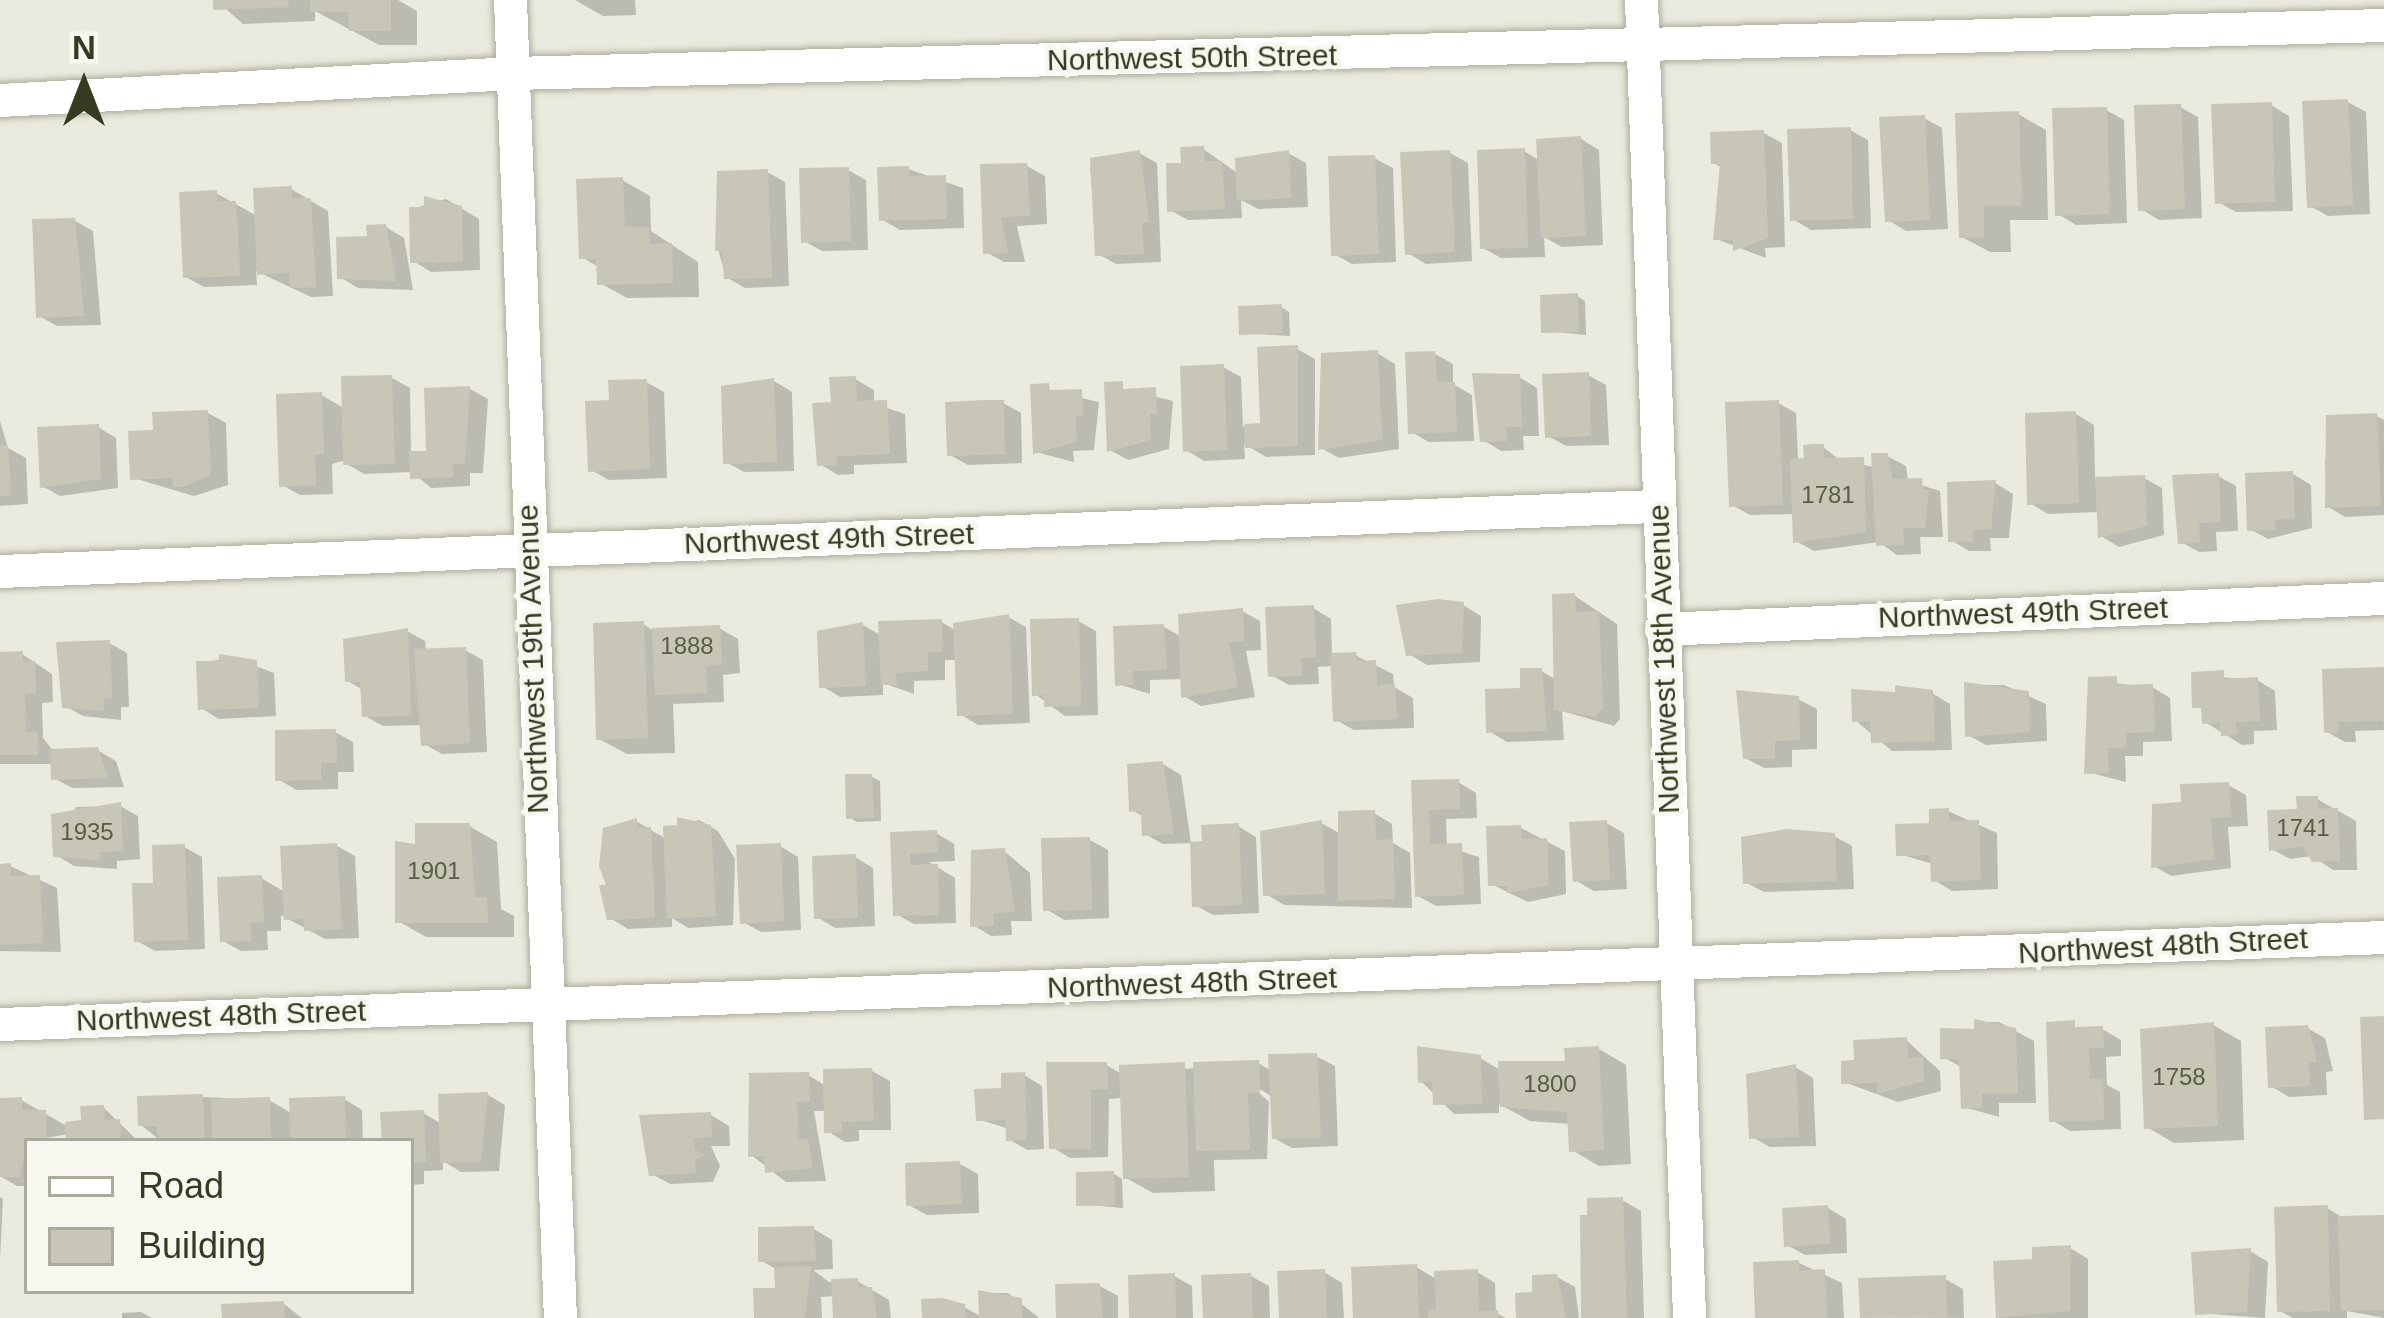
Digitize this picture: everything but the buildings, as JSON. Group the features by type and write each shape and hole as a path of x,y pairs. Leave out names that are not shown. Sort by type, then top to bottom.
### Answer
{"street":[{"name":"Northwest 19th Avenue","path":"510,0 560,1318"},
{"name":"Northwest 18th Avenue","path":"1641,0 1689,1318"},
{"name":"Northwest 50th Street","path":"0,100 513,73 1643,49 2384,25"},
{"name":"Northwest 49th Street","path":"0,571 1657,506"},
{"name":"Northwest 49th Street","path":"1661,629 2384,598"},
{"name":"Northwest 48th Street","path":"0,1024 1678,968 2384,937"}]}
